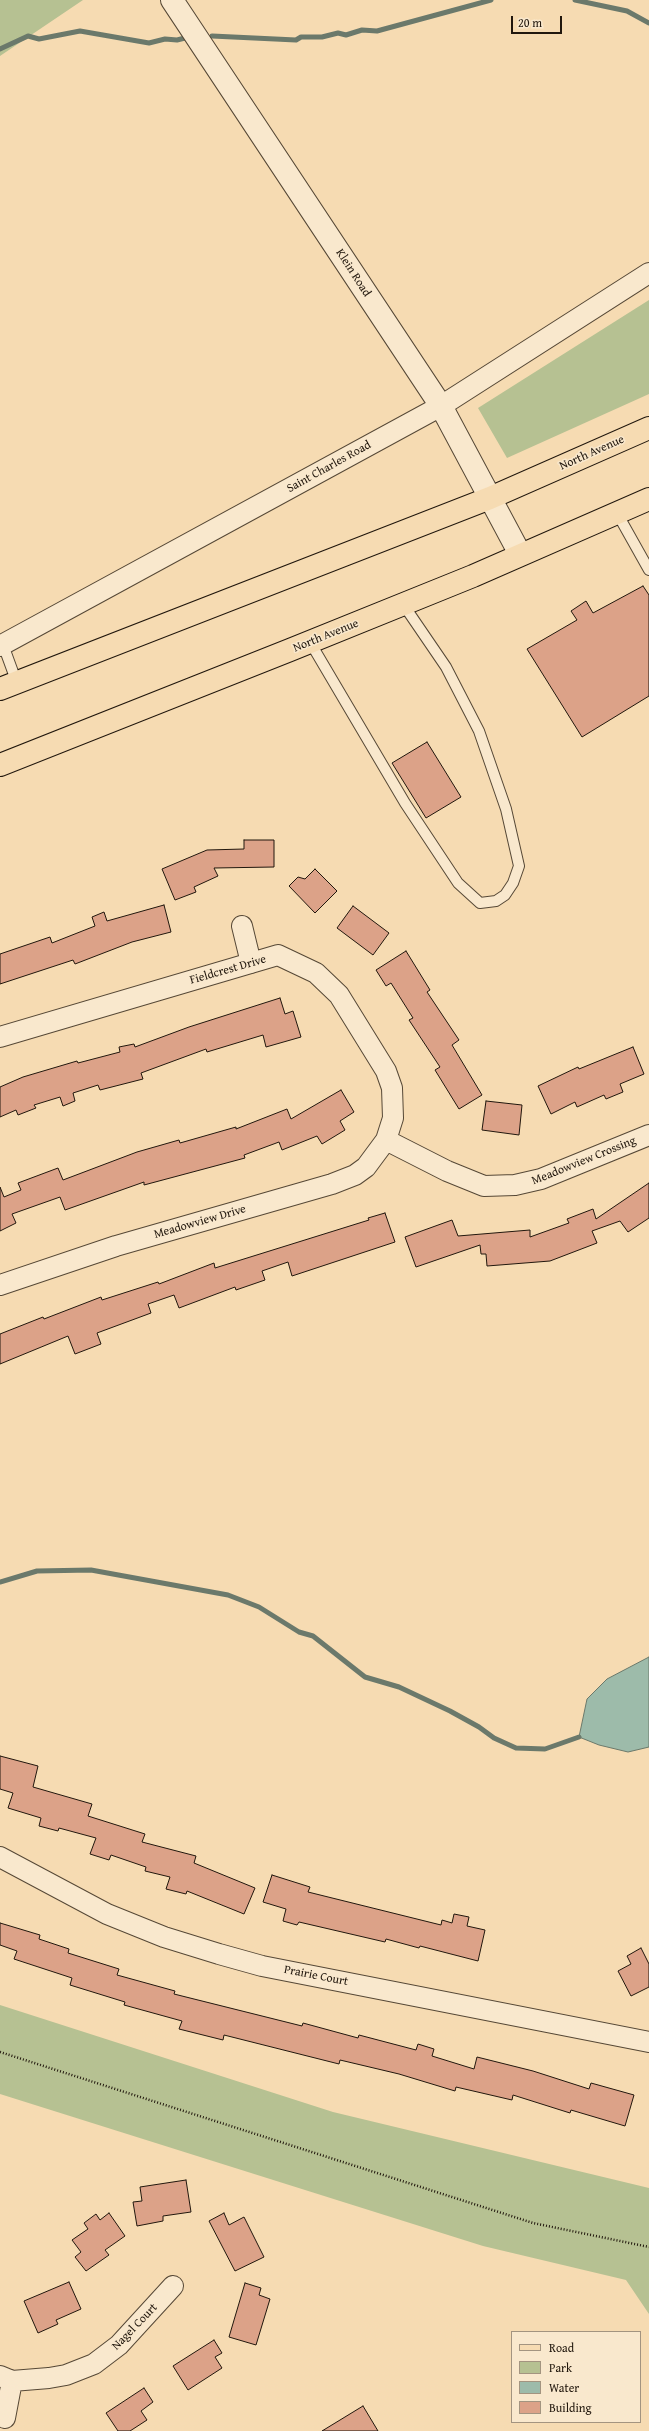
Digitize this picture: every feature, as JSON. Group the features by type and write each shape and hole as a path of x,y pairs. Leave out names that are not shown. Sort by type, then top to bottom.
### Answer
{"main road":[{"name":"North Avenue","path":"8,686 490,498 649,428"},
{"name":"North Avenue","path":"0,765 403,604 649,499"}],"street":[{"name":"Klein Road","path":"172,0 441,406 520,554"},
{"name":"Saint Charles Road","path":"1,643 441,406 649,273"},
{"path":"242,926 251,963"},
{"name":"Fieldcrest Drive","path":"0,1037 278,955 316,973 333,987 386,1071 392,1088 393,1118 386,1140"},
{"name":"Meadowview Crossing","path":"386,1140 446,1171 484,1186 515,1185 530,1182 649,1135"},
{"name":"Meadowview Drive","path":"0,1285 116,1246 332,1184 355,1175 366,1167 386,1140"},
{"name":"Prairie Court","path":"0,1856 69,1896 106,1914 164,1937 219,1954 262,1966 649,2042"},
{"name":"Nagel Court","path":"6,2378 66,2375 94,2364 119,2345 173,2286"},
{"path":"5,2418 6,2378"}],"lane":[{"path":"617,513 649,570"},
{"path":"310,642 405,803 458,883 480,903 496,901 505,895 513,883 519,866 506,809 479,731 446,666 403,604"},
{"path":"1,643 8,686"}],"path":[{"path":"0,2052 533,2223 649,2247"}],"green space":[{"path":"0,0 83,0 0,56"},
{"path":"649,300 649,394 507,458 478,408"},
{"path":"0,2005 333,2112 649,2188 649,2314 626,2280 483,2246 0,2094"}],"water":[{"path":"649,1657 649,1747 628,1752 599,1745 579,1737 587,1699 607,1679"}],"building":[{"path":"643,586 649,595 649,696 582,737 527,649 577,620 571,611 586,601 593,613"},
{"path":"427,742 461,797 426,818 392,763"},
{"path":"244,840 274,840 274,867 214,868 218,876 194,887 196,892 175,900 162,869 207,850 244,849"},
{"path":"315,869 337,891 315,913 289,886 298,877 305,879"},
{"path":"164,905 171,932 132,942 75,964 73,960 0,984 0,954 50,937 52,943 95,926 92,917 104,912 107,921"},
{"path":"353,906 389,933 373,955 337,928"},
{"path":"406,951 430,990 427,992 459,1040 452,1045 482,1095 459,1109 435,1070 440,1067 409,1020 413,1018 391,983 386,986 376,970"},
{"path":"280,998 285,1014 293,1011 301,1037 266,1047 263,1035 207,1052 206,1049 141,1073 143,1079 100,1090 98,1085 73,1093 75,1101 63,1106 60,1097 34,1105 36,1108 18,1115 16,1110 0,1117 0,1087 23,1077 77,1061 78,1063 120,1052 119,1047 134,1044 135,1047 189,1027"},
{"path":"633,1047 644,1074 620,1084 623,1092 606,1099 604,1095 577,1107 575,1102 551,1114 538,1086 578,1067 579,1069"},
{"path":"341,1090 354,1112 340,1121 345,1130 322,1144 317,1136 282,1150 279,1142 244,1155 245,1158 144,1185 144,1182 65,1210 60,1197 12,1214 16,1223 0,1231 0,1187 4,1197 21,1190 18,1183 58,1168 63,1180 137,1152 179,1140 180,1143 236,1127 236,1129 287,1109 291,1119"},
{"path":"486,1101 522,1105 519,1135 482,1130"},
{"path":"649,1183 649,1218 628,1232 620,1221 592,1231 597,1243 550,1261 487,1266 486,1254 481,1254 480,1245 416,1267 405,1237 452,1220 458,1236 530,1230 530,1237 569,1223 567,1219 593,1209 596,1219"},
{"path":"385,1213 395,1242 292,1276 288,1262 262,1271 265,1280 236,1290 235,1287 179,1308 174,1295 148,1304 151,1313 97,1333 101,1344 75,1354 68,1336 0,1364 0,1334 43,1317 44,1319 101,1297 102,1300 158,1282 159,1284 214,1263 215,1268 369,1220 368,1218"},
{"path":"0,1756 38,1766 33,1787 92,1804 88,1816 145,1834 142,1842 196,1856 194,1863 255,1888 244,1914 187,1891 186,1894 166,1889 170,1877 145,1871 146,1867 111,1855 109,1860 90,1854 96,1838 59,1828 58,1831 39,1826 41,1818 8,1808 13,1793 0,1789"},
{"path":"272,1875 310,1887 308,1892 441,1925 442,1920 452,1923 454,1914 469,1917 467,1926 485,1930 478,1961 386,1939 385,1942 299,1922 297,1925 283,1921 286,1909 263,1902"},
{"path":"0,1923 40,1935 39,1939 69,1949 68,1953 119,1969 117,1975 175,1991 174,1994 302,2026 303,2023 358,2038 359,2035 416,2050 418,2044 434,2049 432,2056 474,2069 477,2057 533,2071 589,2089 591,2083 634,2095 625,2126 571,2110 570,2113 513,2095 512,2100 456,2087 455,2091 399,2074 340,2060 339,2064 224,2035 223,2040 179,2029 182,2021 124,2005 125,2002 70,1985 72,1978 14,1959 17,1951 0,1945"},
{"path":"641,1948 649,1964 649,1987 631,1996 618,1971 631,1964 627,1956"},
{"path":"186,2180 191,2212 163,2216 163,2221 137,2226 133,2202 142,2201 140,2187"},
{"path":"109,2213 125,2236 105,2250 109,2255 86,2271 75,2257 81,2252 72,2240 88,2229 84,2223 96,2214 100,2220"},
{"path":"224,2213 229,2225 244,2217 264,2257 235,2271 209,2221"},
{"path":"69,2282 81,2309 56,2320 58,2324 38,2333 24,2301"},
{"path":"245,2283 261,2288 259,2295 270,2299 256,2345 229,2337"},
{"path":"214,2340 222,2353 215,2357 222,2368 188,2390 173,2366"},
{"path":"144,2388 153,2402 141,2411 147,2420 130,2431 118,2431 106,2413"},
{"path":"363,2406 378,2431 322,2431"}],"waterway":[{"path":"212,36 296,40 301,37 322,37 338,33 346,35 362,30 377,31 491,0"},
{"path":"575,0 627,11 649,23"},
{"path":"0,49 28,36 39,39 80,31 149,43 165,39 177,40 189,37"},
{"path":"0,1582 37,1571 91,1570 228,1595 259,1607 299,1632 313,1636 365,1677 399,1687 450,1711 479,1727 494,1738 516,1748 545,1749 579,1737"}]}
